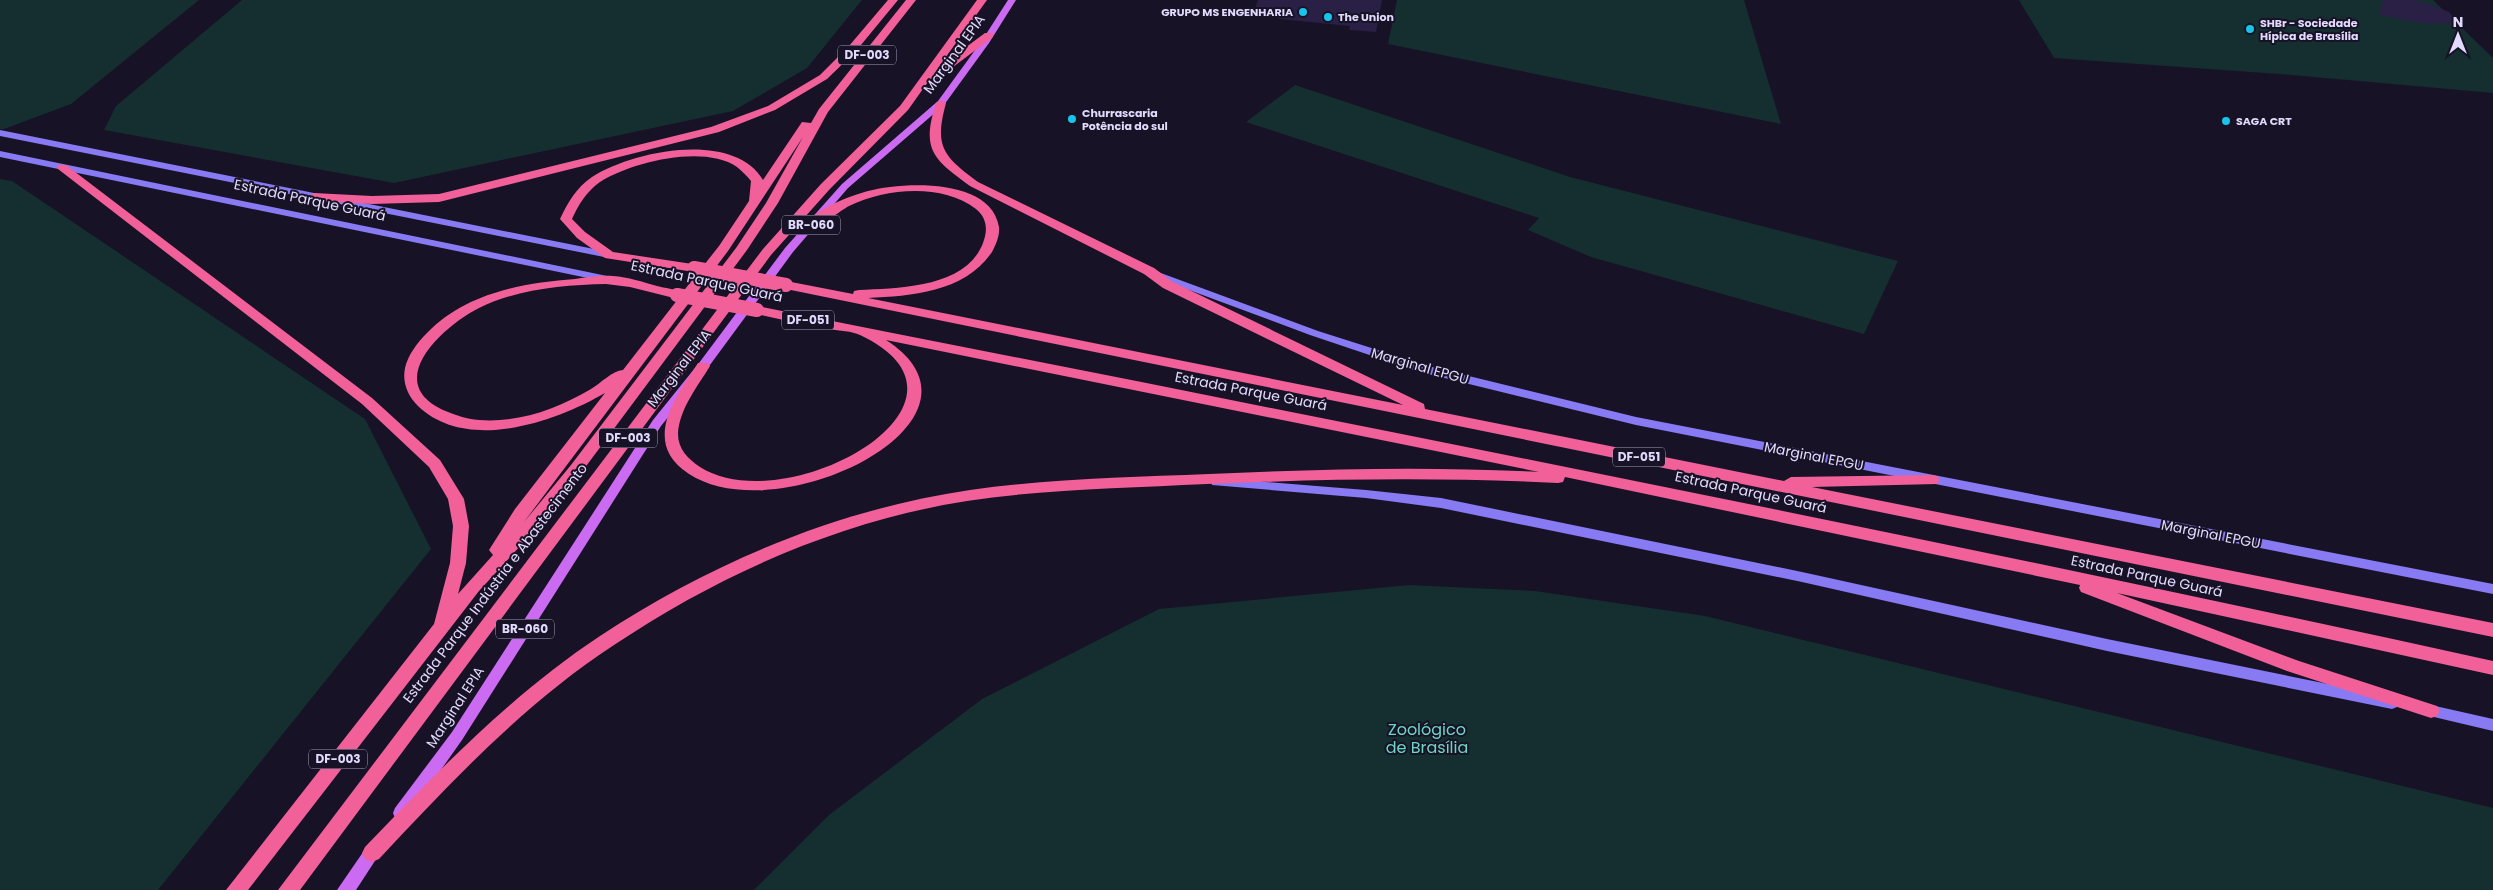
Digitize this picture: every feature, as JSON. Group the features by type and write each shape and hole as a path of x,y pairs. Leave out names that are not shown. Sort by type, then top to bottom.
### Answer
{"highway":[{"path":"314,197 407,200 460,195 720,129 778,103 825,75 839,64 894,0"},
{"name":"Estrada Parque Indústria e Abastecimento","path":"236,890 473,587 538,516 576,469 741,250 772,204 823,111 911,0"},
{"name":"Estrada Parque Indústria e Abastecimento","path":"288,890 767,252 825,188 886,127 920,87 982,0"},
{"path":"920,87 989,35"},
{"path":"941,103 932,132 937,152 954,170 974,184 1149,271 1168,285 1434,415"},
{"path":"473,587 521,513 642,357 754,207 799,133 823,111"},
{"path":"609,255 571,226 566,219 568,210 573,200 590,184 631,164 660,156 688,153 729,158 747,168 757,180 754,207"},
{"path":"62,167 367,401 436,464 456,500 461,526 458,563 440,628"},
{"path":"816,219 825,188"},
{"path":"816,219 864,196 893,190 924,189 948,192 968,199 984,210 993,226 993,233 985,256 969,269 953,278 919,290 834,295"},
{"name":"Estrada Parque Guará","path":"609,255 786,285 2493,630"},
{"path":"613,280 544,285 515,291 472,307 444,324 420,350 413,364 410,378 414,392 426,405 441,415 462,422 488,424 533,420 576,405 597,393 642,357"},
{"name":"Estrada Parque Guará","path":"613,280 677,295 1620,483 2493,668"},
{"path":"703,366 675,417 671,433 673,446 684,463 702,476 724,483 746,486 797,482 829,472 873,450 897,429 912,403 914,388 912,374 898,354 860,330"},
{"path":"372,853 464,756 509,714 580,658 640,618 695,586 774,550 883,514 942,501 1001,492 1358,472 1430,472 1620,483"},
{"path":"1763,483 1932,480"},
{"path":"2046,572 2293,666 2431,711"}],"main road":[{"name":"Marginal EPIA","path":"346,890 457,736 657,423 703,366 789,250 845,186 941,103 1012,0"}],"street":[{"name":"Estrada Parque Guará","path":"0,133 609,255"},
{"name":"Estrada Parque Guará","path":"0,154 613,280"},
{"name":"Marginal EPGU","path":"1149,271 1314,333 1424,369 1636,421 2493,589"},
{"path":"1194,480 1366,494 1441,503 1802,577 2107,645 2493,725"}],"green space":[{"path":"0,0 199,0 71,104 0,129"},
{"path":"242,0 862,0 807,68 733,111 394,183 104,130 116,106"},
{"path":"1397,0 1744,0 1781,124 1388,44"},
{"name":"SHBr - Sociedade Hípica de Brasília","path":"2019,0 2433,0 2493,58 2493,93 2279,74 2054,58"},
{"path":"1295,85 1570,177 1898,261 1864,334 1591,257 1528,230 1539,218 1246,122"},
{"path":"0,179 12,181 365,419 431,549 158,890 0,890"},
{"name":"Zoológico de Brasília","path":"1409,585 1535,591 1705,616 2493,808 2493,890 754,890 829,815 982,699 1159,609"}],"building":[{"name":"The Union","path":"1258,0 1382,0 1376,32 1349,30 1350,26 1280,19 1254,11"},
{"path":"2383,0 2412,0 2429,4 2449,12 2459,24 2421,23 2379,15"}],"place":[{"name":"GRUPO MS ENGENHARIA","path":"1303,12"},
{"name":"The Union","path":"1328,17"},
{"name":"SHBr - Sociedade Hípica de Brasília","path":"2250,29"},
{"name":"Churrascaria Potência do sul","path":"1072,119"},
{"name":"SAGA CRT","path":"2226,121"}]}
